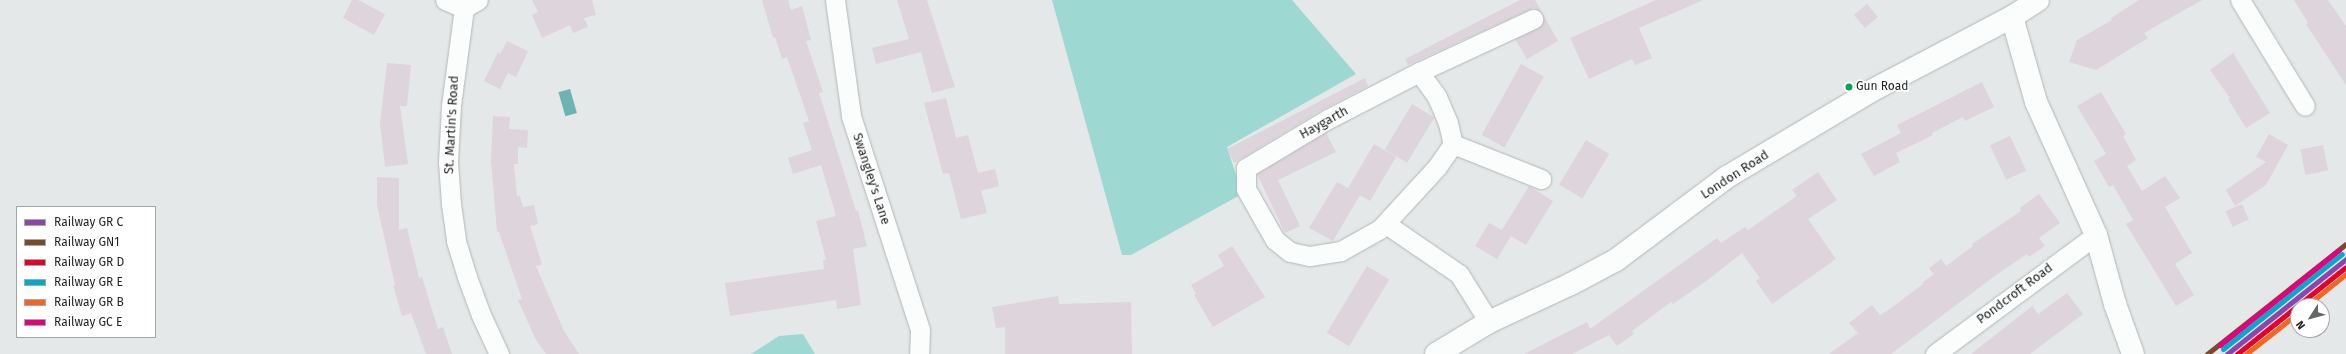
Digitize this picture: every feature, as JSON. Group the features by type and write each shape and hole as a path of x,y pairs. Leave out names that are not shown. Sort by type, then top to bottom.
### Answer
{"main road":[{"name":"London Road","path":"1436,354 1489,322 1571,284 1616,260 1727,177 1872,91 2012,17 2038,0"},
{"path":"2012,17 2036,102 2096,235 2115,304 2133,354"}],"street":[{"path":"445,0 471,4"},
{"name":"Swangley's Lane","path":"835,0 851,116 920,330 919,354"},
{"path":"2240,0 2305,106"},
{"name":"St. Martin's Road","path":"471,4 451,106 448,162 451,204 456,241 467,277 480,315 499,354"},
{"path":"1534,19 1419,72 1437,97 1448,122 1453,144 1541,178"},
{"name":"Haygarth","path":"1419,72 1328,120 1246,168 1246,189 1275,240 1290,252 1309,256 1341,251 1380,229 1386,224 1437,167 1453,144"},
{"path":"1386,224 1459,274 1489,322"},
{"name":"Pondcroft Road","path":"1935,354 2096,235"}],"shaded area":[{"path":"1052,0 1292,0 1356,74 1227,147 1242,194 1131,255 1122,255"},
{"path":"570,89 577,113 565,116 558,92"},
{"path":"803,334 815,354 751,354 779,336"}],"building":[{"path":"352,0 358,0 385,14 374,35 343,18"},
{"path":"532,0 592,0 596,15 584,18 588,27 573,33 570,25 542,38 532,15 538,12"},
{"path":"762,0 788,0 791,10 802,6 811,40 806,41 823,92 819,93 856,211 858,211 867,246 853,249 861,305 837,309 836,300 730,316 725,283 824,269 823,260 826,260 816,221 836,216 821,165 793,174 788,158 812,150 803,123 809,121 787,57 782,59 775,37 773,38"},
{"path":"897,0 927,0 955,87 932,93 921,52 876,64 872,48 909,39"},
{"path":"1520,0 1535,0 1543,14 1534,8 1408,65 1405,59"},
{"path":"1656,0 1703,0 1639,28 1652,58 1635,65 1632,59 1589,79 1570,38"},
{"path":"2139,0 2202,0 2144,33 2148,38 2096,70 2069,62 2077,40 2112,20 2111,18"},
{"path":"2294,0 2328,0 2346,26 2346,85 2306,24 2308,23"},
{"path":"1867,4 1878,17 1865,28 1854,15"},
{"path":"1543,14 1558,41 1527,59 1515,39 1542,25"},
{"path":"507,41 528,51 516,77 508,73 500,89 484,81 498,52 500,54"},
{"path":"2233,53 2270,113 2246,128 2228,99 2230,98 2210,70"},
{"path":"387,63 411,65 407,106 400,106 408,164 385,167 380,123"},
{"path":"1521,64 1544,77 1504,147 1482,135"},
{"path":"1365,78 1368,86 1322,110 1234,163 1227,149"},
{"path":"1982,82 1994,107 1965,121 1963,117 1932,133 1933,135 1896,153 1900,162 1874,176 1861,154 1901,133 1897,125"},
{"path":"2101,92 2126,134 2123,136 2136,160 2127,166 2142,191 2165,176 2180,198 2165,207 2192,253 2175,264 2194,295 2176,306 2126,224 2133,220 2113,185 2109,187 2094,161 2106,154 2077,106"},
{"path":"946,98 956,138 968,135 978,173 995,169 999,186 981,191 987,213 961,219 949,173 943,174 924,103"},
{"path":"1412,104 1434,117 1407,163 1385,149"},
{"path":"493,116 510,117 509,129 528,130 527,148 518,147 518,164 514,164 517,196 520,196 523,207 534,205 538,224 530,226 542,264 536,266 564,331 579,354 546,354 536,340 518,300 522,299 499,232 497,232 491,161"},
{"path":"1326,133 1336,152 1278,180 1300,226 1285,233 1257,174"},
{"path":"2269,134 2288,145 2266,185 2235,206 2226,190 2266,162 2256,157"},
{"path":"2010,136 2026,170 2006,180 1990,145"},
{"path":"1586,140 1609,154 1582,198 1559,185"},
{"path":"1374,144 1396,157 1370,201 1360,195 1333,241 1309,228 1337,182 1348,188"},
{"path":"2323,145 2328,171 2305,175 2300,149"},
{"path":"1818,172 1837,200 1808,219 1836,259 1772,304 1756,281 1760,278 1742,253 1709,279 1673,304 1671,302 1632,331 1634,334 1617,346 1609,335 1572,354 1524,354 1587,322 1590,329 1717,238 1721,243 1745,227 1748,230 1797,196 1792,190"},
{"path":"377,177 399,178 399,230 407,228 419,278 422,277 438,329 443,327 452,354 426,354 411,313 402,316 393,285 395,285 377,205"},
{"path":"1529,186 1553,201 1526,245 1511,236 1497,259 1475,246 1489,223 1502,230"},
{"path":"2039,194 2060,223 2039,238 2045,246 2029,257 2027,254 1996,275 1891,354 1829,354 1858,333 1849,323 1872,305 1880,315 1887,311 1934,274 1929,268 1941,259 1946,266 1973,246 1972,244 2021,211 2020,208"},
{"path":"2242,204 2249,220 2232,227 2226,211"},
{"path":"1232,246 1265,297 1213,327 1194,295 1196,294 1191,285 1224,266 1218,255"},
{"path":"1367,266 1389,279 1349,346 1327,333"},
{"path":"2067,293 2083,314 2030,354 1971,354 2032,306 2038,314"},
{"path":"1058,296 1059,304 1131,302 1132,354 1005,354 1005,327 996,328 992,307"}],"transit line":[{"path":"2220,345 2339,250"},
{"path":"2223,349 2342,254"},
{"path":"2227,354 2346,259"},
{"path":"2237,354 2346,267"},
{"path":"2316,298 2346,274"},
{"path":"2246,354 2290,319"}],"rail line":[{"name":"GN1","path":"2207,354 2346,244"}],"place":[{"name":"Gun Road","path":"1849,87"}]}
